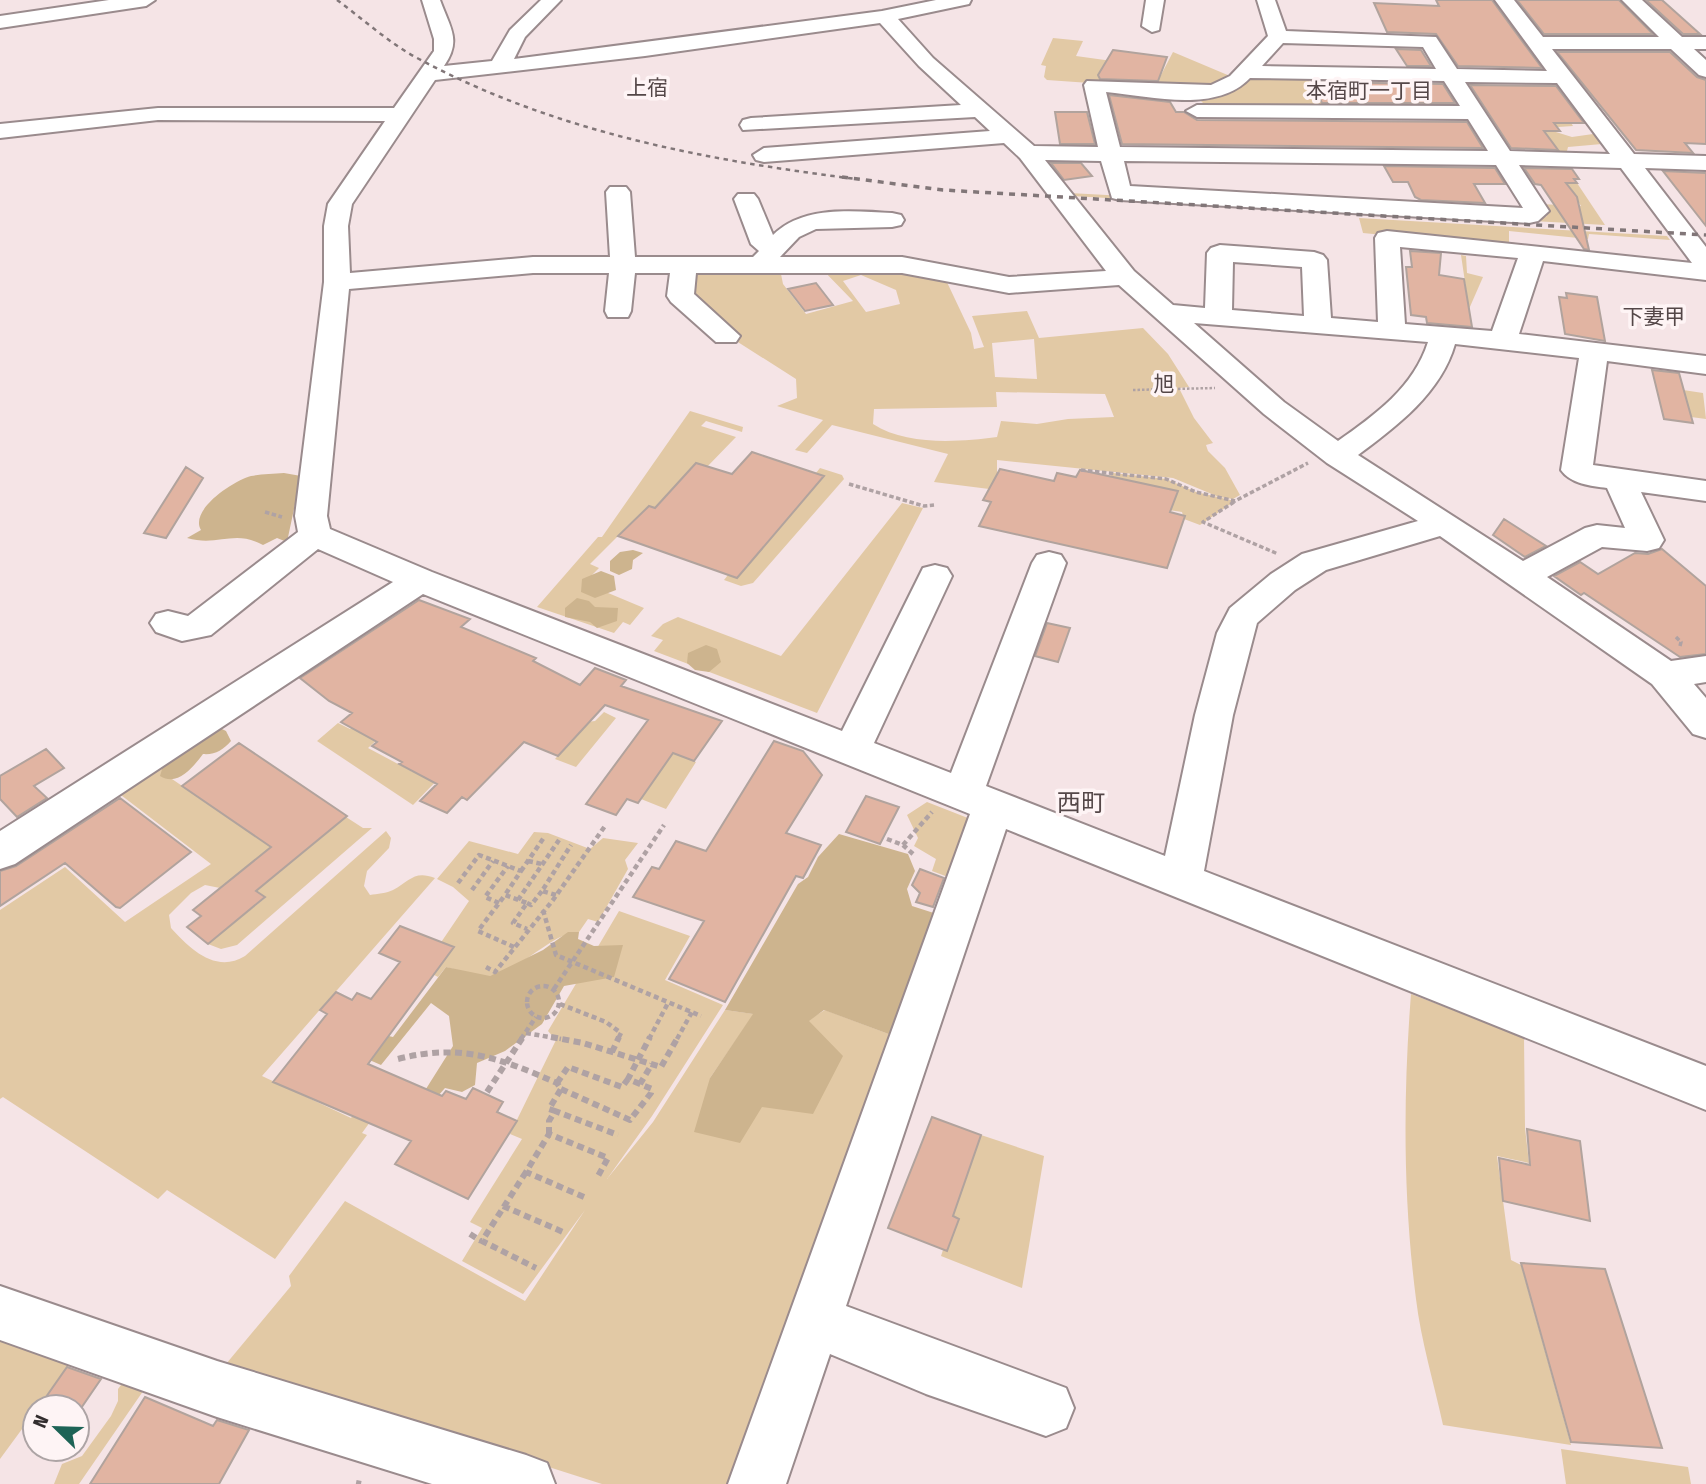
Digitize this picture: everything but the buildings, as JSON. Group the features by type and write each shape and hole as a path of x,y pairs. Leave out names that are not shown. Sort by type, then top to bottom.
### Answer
{"street":[{"path":"10,26 146,0"},
{"path":"168,623 182,629 198,626 313,533 337,282 336,226 340,204 401,115 443,69 445,46 431,0"},
{"path":"499,67 517,34 551,0"},
{"path":"842,0 926,62 1020,144 1125,277 1251,387 1335,453 1445,524 1665,675 1706,724"},
{"path":"443,69 499,67 871,19 962,0"},
{"path":"1152,26 1155,0"},
{"path":"1266,0 1278,37"},
{"path":"1504,0 1629,161 1661,188 1676,223 1706,264"},
{"path":"1631,0 1680,43 1706,71"},
{"path":"1616,17 1650,16"},
{"path":"1194,102 1228,86 1246,72 1278,37 1420,38 1429,41 1452,74 1537,211 1529,216 1120,193 1094,85 1194,102 1476,113"},
{"path":"1538,43 1706,43"},
{"path":"1246,72 1563,77"},
{"path":"1194,102 1213,154"},
{"path":"751,125 981,110"},
{"path":"16,123 158,114 401,115"},
{"path":"764,155 1020,144 1112,153 1706,163"},
{"path":"618,192 624,266 618,311"},
{"path":"746,199 768,257"},
{"path":"768,257 790,231 805,225 839,219 892,220"},
{"path":"1676,223 1706,225"},
{"path":"1392,331 1387,238 1706,272"},
{"path":"1503,340 1533,252"},
{"path":"1218,315 1220,253 1314,260 1318,325"},
{"path":"337,282 524,265 684,266 768,257 902,265 964,279 1009,285 1125,277"},
{"path":"684,266 680,296 726,336"},
{"path":"1169,313 1503,340 1706,365"},
{"path":"1335,453 1406,401 1432,364 1444,335"},
{"path":"1594,352 1577,470 1591,476 1706,491"},
{"path":"1522,576 1597,536 1647,540 1619,480"},
{"path":"1181,880 1214,715 1235,633 1242,617 1257,601 1307,567 1338,554 1445,524"},
{"path":"313,533 420,580 852,750 963,803 1181,880 1706,1088"},
{"path":"757,1484 813,1320 963,803 1049,563"},
{"path":"852,750 935,576"},
{"path":"0,852 420,580"},
{"path":"1665,675 1706,669"},
{"path":"0,1313 216,1389 526,1484"},
{"path":"813,1320 926,1366 1046,1408"}],"path":[{"path":"1133,390 1251,387"},
{"path":"1307,567 1203,522 1235,501 1335,453"},
{"path":"1082,470 1166,479 1196,492 1235,501"},
{"path":"849,484 924,506 934,505"},
{"path":"903,845 963,803"},
{"path":"554,989 664,825"},
{"path":"486,967 495,972 556,895 605,826"},
{"path":"514,947 478,931 545,836"},
{"path":"887,839 903,845 913,854"},
{"path":"518,900 559,840"},
{"path":"505,895 531,905 571,845"},
{"path":"458,883 479,855 522,871"},
{"path":"472,890 493,861"},
{"path":"528,861 542,864"},
{"path":"499,903 485,897 508,866"},
{"path":"542,891 556,895"},
{"path":"527,903 513,923 527,929"},
{"path":"543,910 556,954 701,1016"},
{"path":"540,988 554,989 559,993 560,1004 551,1015 536,1017 527,1009 530,994 540,988"},
{"path":"618,1135 549,1109 568,1067 622,1087 668,1003"},
{"path":"560,1004 606,1022 621,1033 612,1052"},
{"path":"526,1033 583,1042 661,1068 692,1012"},
{"path":"487,1093 536,1017"},
{"path":"398,1059 425,1050 447,1048 508,1061 630,1120 652,1089 628,1079"},
{"path":"640,1084 652,1065"},
{"path":"482,1241 549,1134 550,1121 555,1111"},
{"path":"549,1134 608,1158 598,1176"},
{"path":"526,1172 584,1197"},
{"path":"503,1206 562,1232"},
{"path":"470,1234 536,1268"}],"shaded area":[{"path":"1053,38 1083,41 1076,56 1112,61 1117,70 1161,75 1173,52 1230,76 1222,84 1207,86 1147,87 1047,80 1044,77 1046,66 1041,65"},
{"path":"1306,75 1325,109 1207,107 1199,99 1247,77"},
{"path":"1538,114 1579,114 1584,124 1575,118 1570,121 1573,126 1543,128 1572,137 1593,134 1602,144 1568,147 1566,155 1560,156 1536,120"},
{"path":"1565,180 1577,183 1605,225 1071,196 1069,193 1543,218 1547,216 1540,204 1581,206"},
{"path":"1359,218 1667,236 1670,240 1589,234 1588,239 1509,231 1509,242 1529,245 1529,249 1363,233"},
{"path":"1461,255 1466,256 1467,273 1483,277 1469,309"},
{"path":"820,267 891,269 945,278 971,333 974,349 984,347 972,316 1027,311 1039,338 1143,328 1168,354 1189,387 1179,388 1194,418 1213,443 1206,445 1208,451 1225,468 1240,495 1233,499 1219,497 1173,478 997,460 997,490 934,482 948,454 832,425 807,453 795,450 823,420 777,406 797,398 796,379 730,337 687,297 688,272 800,272 781,274 783,284 806,314 853,301","holes":["861,275 896,290 900,304 866,312 843,281","1034,339 1037,379 995,377 992,343","996,392 1105,394 1114,417 1068,419 1037,424 1001,421 997,437 950,441 901,436 873,424 874,409 997,407"]},
{"path":"1683,390 1703,393 1706,419 1691,417"},
{"path":"690,411 743,427 742,432 706,421 701,426 736,437 672,503 619,535 590,564 599,568 590,577 589,585 644,608 630,625 623,622 614,633 537,607 598,537 602,537"},
{"path":"820,468 842,475 844,479 753,583 741,586 724,580 728,575 737,578 823,476 816,473"},
{"path":"284,473 301,476 287,542 277,538 263,545 243,538 208,541 187,538 201,530 201,514 224,490 251,476"},
{"path":"1113,473 1166,479 1196,492 1235,501 1200,525 1184,519 1182,512 1169,510 1177,491 1152,485 1147,499 1109,477"},
{"path":"902,503 923,508 817,713 654,651 663,640 651,636 663,624 678,617 781,656"},
{"path":"633,550 643,553 633,560 632,569 619,575 610,571 610,561 620,552"},
{"path":"601,571 614,576 616,590 595,598 581,592 582,579"},
{"path":"577,598 589,601 595,607 618,608 617,621 597,628 590,622 565,617 565,608"},
{"path":"706,645 717,649 721,662 709,672 695,670 687,663 688,653"},
{"path":"379,706 402,717 368,748 413,772 428,757 444,773 413,805 317,741 338,723 350,729"},
{"path":"604,712 616,718 576,767 555,759 587,722 595,721"},
{"path":"220,728 226,731 231,741 225,747 215,753 203,754 190,770 179,777 167,779 160,776 163,766"},
{"path":"673,753 696,762 666,809 641,799"},
{"path":"166,757 172,779 251,833 271,817 291,831 220,888 205,885 191,893 169,915 171,928 204,957 224,962 245,956 386,831 391,838 389,848 367,871 364,886 370,895 391,891 417,876 435,878 262,1076 351,1118 363,1101 370,1122 362,1133 367,1135 275,1259 167,1190 158,1199 3,1097 0,1099 0,910 65,867 125,922 211,864 117,792"},
{"path":"927,802 978,822 956,880 932,871 936,859 914,846 918,838 907,815"},
{"path":"346,817 363,828 372,828 237,945 221,949 208,944 265,898 256,891"},
{"path":"534,832 548,833 590,849 603,838 638,843 625,860 628,869 598,922 588,919 579,932 558,938 513,967 490,976 446,967 438,977 423,969 469,901 453,887 437,879 469,841 518,854"},
{"path":"839,834 908,854 915,871 907,889 912,906 940,915 902,1039 824,1010 809,1021 843,1056 813,1114 762,1107 740,1143 694,1132 710,1078 753,1014 725,1010 798,884 808,877 818,857"},
{"path":"619,911 690,936 665,980 723,1005 652,1116 607,1179 653,1122 725,1010 754,1014 710,1078 825,1010 902,1039 741,1484 602,1484 226,1364 291,1286 289,1276 345,1201 525,1301 585,1210 523,1294 462,1261 482,1228 470,1222 522,1139 510,1134 556,1040 548,1031"},
{"path":"568,932 579,932 578,939 594,946 623,945 614,977 564,986 542,1024 505,1051 477,1063 475,1085 462,1092 445,1088 430,1105 419,1100 453,1046 449,1016 431,1003 381,1065 358,1055 376,1033 393,1037 446,967 490,976 543,950"},
{"path":"1411,994 1524,1037 1525,1128 1529,1163 1497,1156 1511,1260 1521,1265 1571,1445 1443,1425 1418,1315 1409,1223 1406,1109"},
{"path":"981,1135 1044,1156 1022,1288 941,1256 943,1250 947,1251 959,1219 952,1216"},
{"path":"0,1331 39,1355 72,1361 48,1393 21,1393 21,1430 0,1459"},
{"path":"124,1381 148,1384 79,1484 54,1484 62,1464 91,1463 91,1444 111,1416 118,1401 118,1389"},
{"path":"1561,1449 1688,1467 1691,1484 1566,1484"}],"railway":[{"path":"337,0 408,53 523,106 577,124 687,152 856,179"},
{"path":"842,177 943,190 1706,235"}],"district":[{"name":"上宿","path":"647,88"},
{"name":"本宿町一丁目","path":"1369,91"},
{"name":"下妻甲","path":"1654,317"},
{"name":"旭","path":"1164,384"},
{"name":"西町","path":"1081,803"}]}
